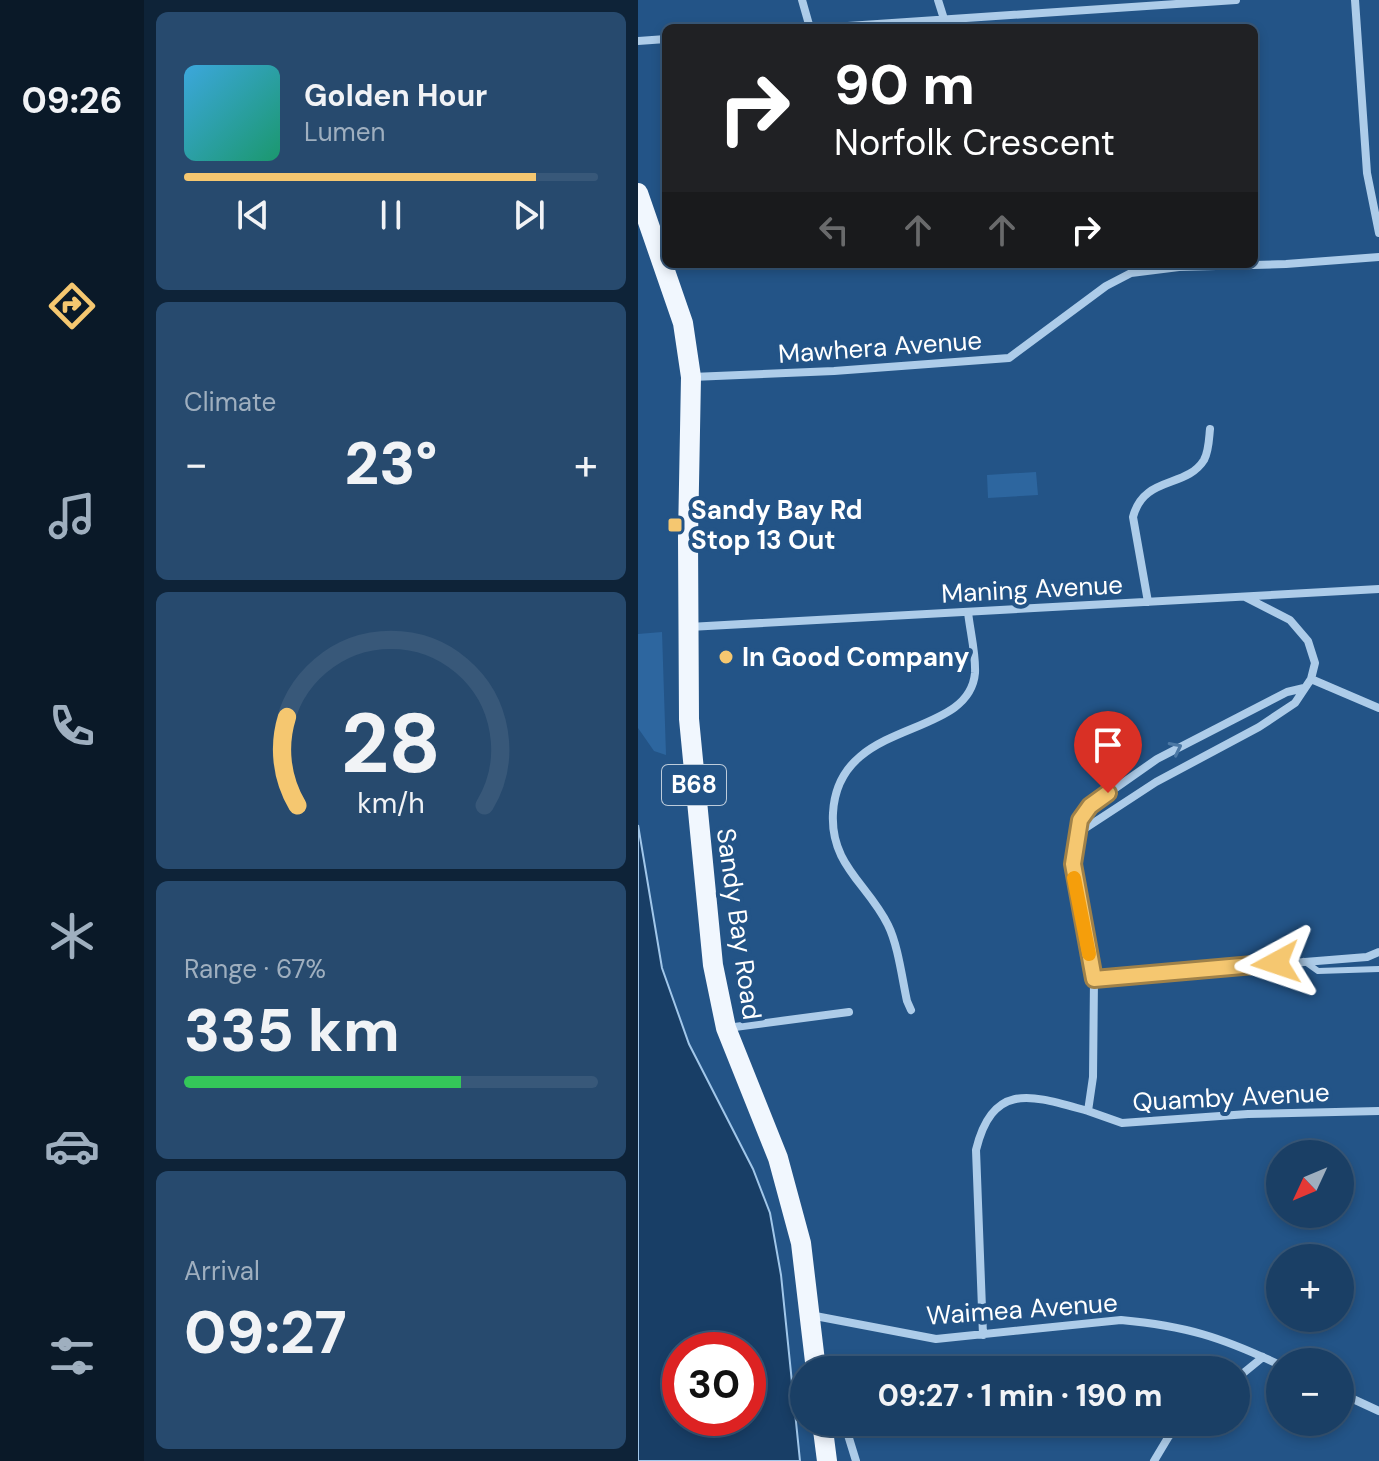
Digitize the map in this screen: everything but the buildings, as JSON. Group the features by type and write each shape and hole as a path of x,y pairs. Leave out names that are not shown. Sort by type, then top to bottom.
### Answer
{"main road":[{"name":"Sandy Bay Road","path":"638,193 662,262"},
{"name":"Sandy Bay Road","path":"664,268 683,323 691,377 689,719 713,965 726,1028 778,1158 801,1243 814,1356"},
{"path":"824,1436 827,1461"}],"street":[{"path":"802,0 809,24"},
{"path":"938,0 944,19"},
{"path":"874,24 1236,0"},
{"path":"1355,0 1367,173 1379,233"},
{"path":"638,41 662,39"},
{"name":"Mawhera Avenue","path":"1258,265 1379,257"},
{"name":"Mawhera Avenue","path":"691,377 849,370 1009,358 1106,286 1131,273 1171,268"},
{"path":"1148,602 1133,517 1136,504 1149,490 1195,471 1206,457 1210,429"},
{"name":"Maning Avenue","path":"688,627 1379,589"},
{"path":"1078,833 1156,782 1270,720 1295,703 1311,679 1315,663 1308,641 1290,620 1244,597"},
{"path":"911,1010 889,927 842,860 834,833 833,812 837,788 847,769 864,752 887,738 931,721 956,706 969,689 975,674 968,612"},
{"path":"1311,679 1379,708"},
{"path":"1088,1111 1093,1077 1094,979 1073,864 1080,820 1090,806 1157,759 1287,692 1304,688"},
{"path":"1094,979 1367,957 1379,952"},
{"path":"726,1028 849,1012"},
{"name":"Quamby Avenue","path":"983,1335 976,1150 981,1129 1002,1104 1019,1097 1037,1097 1122,1123 1259,1114 1379,1111"},
{"name":"Waimea Avenue","path":"810,1315 936,1339 1121,1320 1195,1330 1266,1358"},
{"path":"1250,1368 1263,1357"},
{"path":"1354,1399 1379,1411"},
{"path":"848,1436 856,1461"},
{"path":"1154,1461 1169,1436"}],"lane":[{"path":"1304,961 1318,971 1379,969"}],"shaded area":[{"path":"1036,472 1038,495 988,498 987,475"},
{"path":"662,632 666,755 654,751 638,728 638,634"},
{"path":"638,825 662,968 689,1044 753,1169 770,1213 781,1275 790,1363 790,1436 797,1436 800,1461 638,1461"}],"slow traffic":[{"path":"1074,878 1089,954"}],"place":[{"name":"Sandy Bay Rd Stop 13 Out","path":"675,525"},
{"name":"In Good Company","path":"726,657"}],"route":[{"path":"1108,793 1090,806 1080,820 1073,864 1094,979 1276,963"}]}
